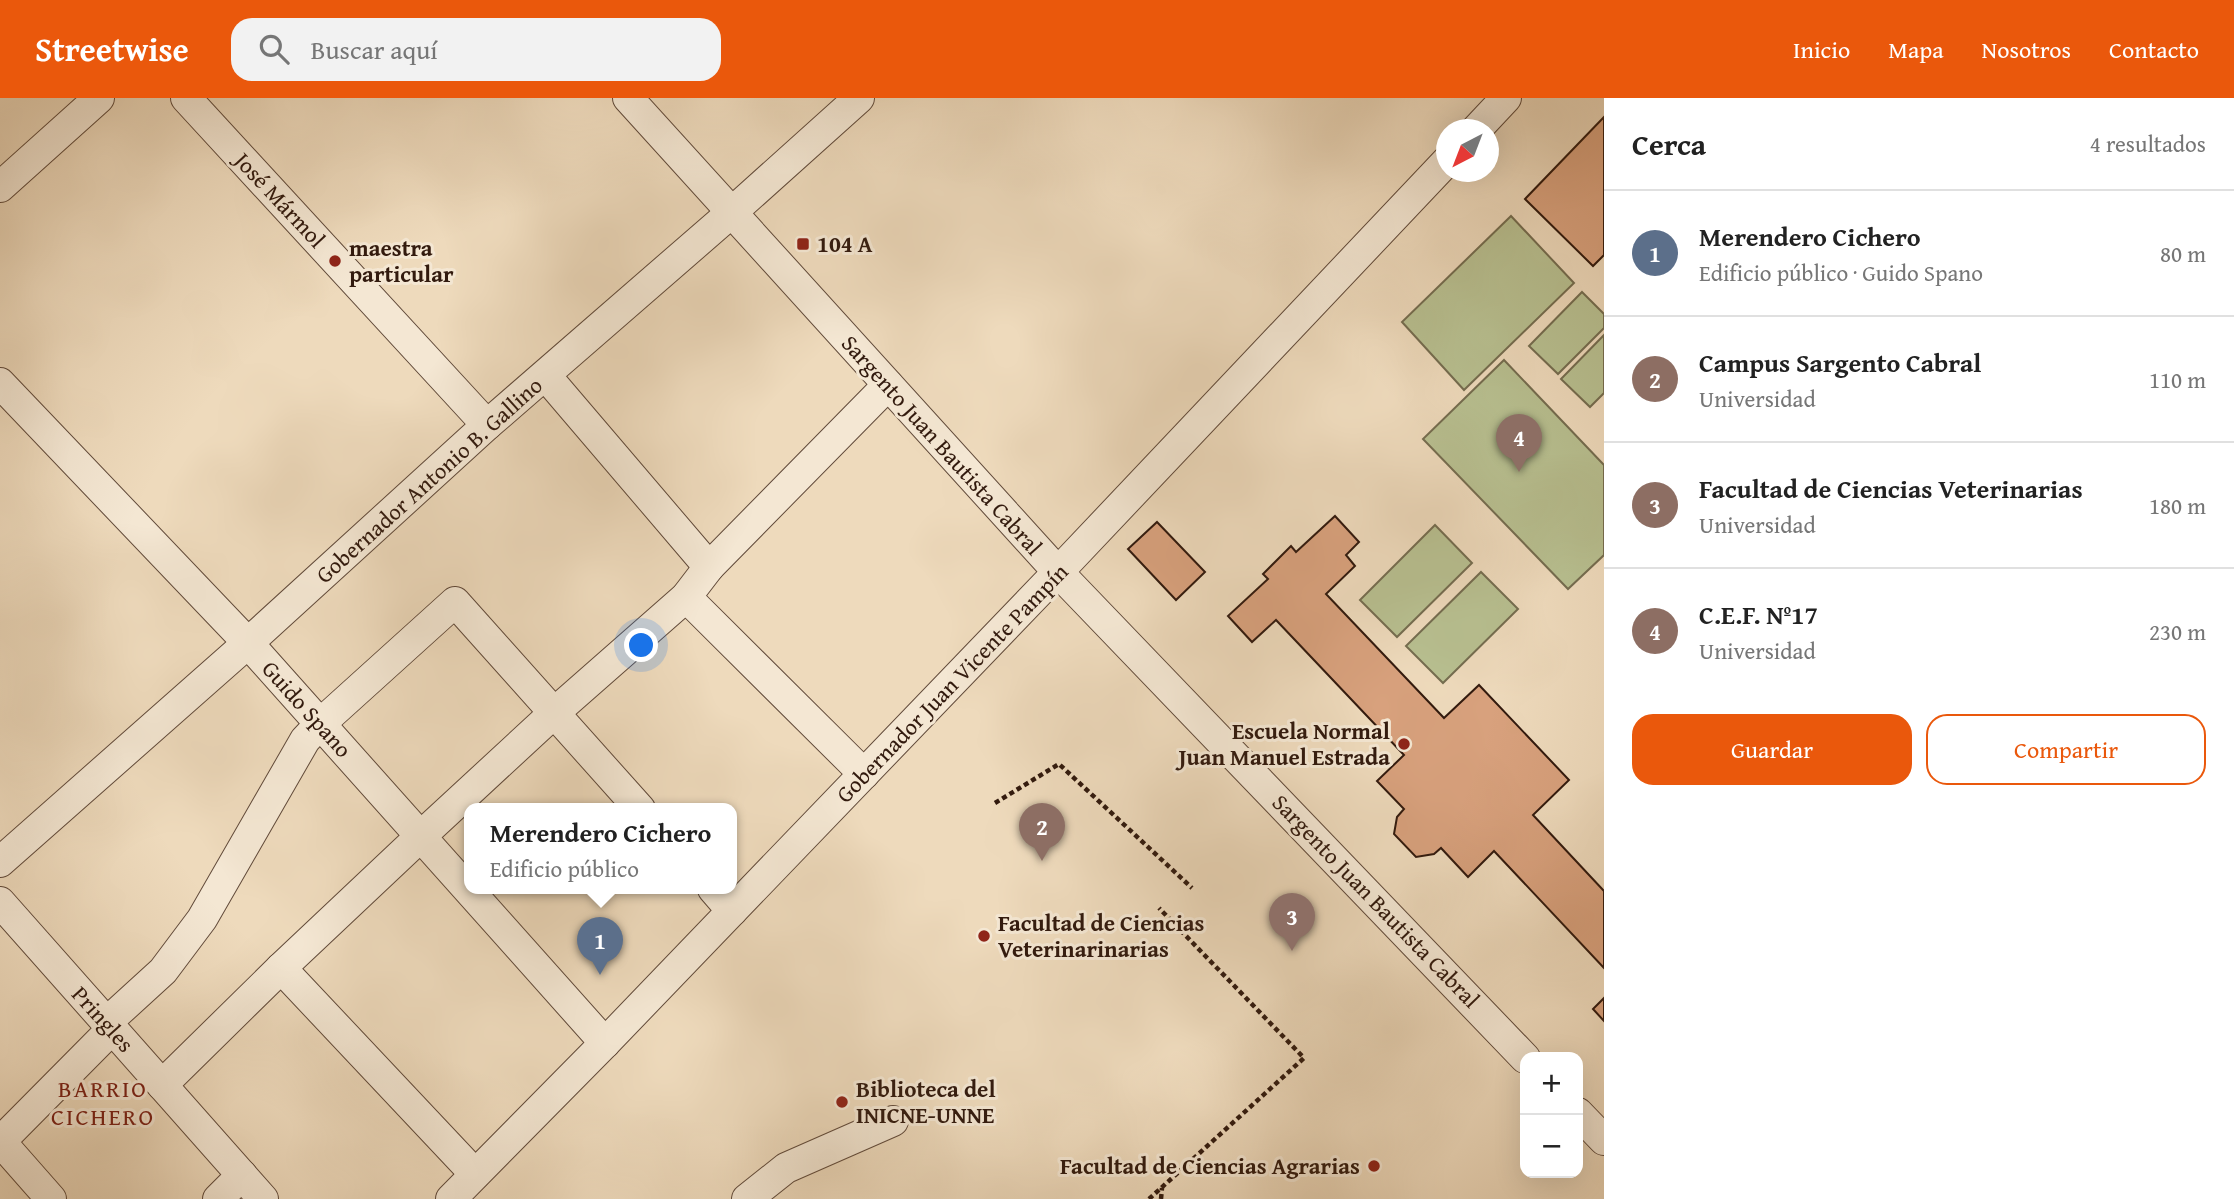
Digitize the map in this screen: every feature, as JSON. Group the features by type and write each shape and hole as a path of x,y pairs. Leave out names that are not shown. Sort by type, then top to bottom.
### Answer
{"street":[{"path":"0,187 99,98"},
{"name":"José Mármol","path":"186,98 487,425"},
{"name":"Sargento Juan Bautista Cabral","path":"628,98 1058,572 1520,1053"},
{"name":"Gobernador Antonio B. Gallino","path":"0,862 248,643 487,425 546,376 859,98"},
{"path":"1486,119 1506,98"},
{"name":"Gobernador Juan Vicente Pampín","path":"737,887 864,774 1436,173"},
{"path":"546,376 709,568"},
{"name":"Guido Spano","path":"0,383 248,643 464,884"},
{"path":"162,1086 281,968 421,836 554,713 687,597 709,568 887,385"},
{"path":"687,597 864,774"},
{"path":"51,1199 0,1141 163,971 202,919 305,740 455,601 635,803"},
{"name":"Guido Spano","path":"473,894 605,1043"},
{"name":"Gobernador Juan Vicente Pampín","path":"451,1199 605,1043 722,900"},
{"name":"Pringles","path":"0,902 263,1199"},
{"path":"281,968 475,1174"},
{"path":"1581,1115 1604,1140"},
{"path":"747,1199 786,1168 893,1121"},
{"path":"218,1199 242,1175"}],"path":[{"path":"995,803 1059,764 1192,888"},
{"path":"1149,1199 1304,1058 1159,908"},
{"path":"1161,1199 1163,1187"}],"green space":[{"path":"1511,216 1574,283 1464,390 1402,322"},
{"path":"1582,292 1604,314 1604,328 1558,374 1529,346"},
{"path":"1604,335 1604,393 1590,407 1561,379"},
{"path":"1504,360 1604,465 1604,555 1568,589 1423,439"},
{"path":"1435,525 1472,563 1397,637 1360,600"},
{"path":"1481,572 1518,609 1443,683 1406,646"}],"building":[{"path":"1604,117 1604,255 1593,266 1525,199"},
{"path":"1335,516 1359,542 1346,555 1355,566 1326,594 1444,718 1479,685 1569,780 1533,815 1604,891 1604,968 1494,851 1468,877 1441,848 1434,854 1416,857 1394,834 1397,817 1404,809 1377,781 1404,755 1276,620 1252,642 1228,616 1268,579 1263,574 1291,546 1296,552"},
{"path":"1157,522 1205,572 1176,600 1128,549"},
{"path":"1604,998 1604,1021 1593,1009"}],"place":[{"name":"104 A","path":"803,244"},
{"name":"maestra particular","path":"335,261"},
{"name":"C.E.F. Nº17","path":"1519,472"},
{"name":"Escuela Normal Juan Manuel Estrada","path":"1404,744"},
{"name":"Campus Sargento Cabral","path":"1042,861"},
{"name":"Facultad de Ciencias Veterinarinarias","path":"984,936"},
{"name":"Facultad de Ciencias Veterinarias","path":"1292,951"},
{"name":"Merendero Cichero","path":"600,975"},
{"name":"Biblioteca del INICNE-UNNE","path":"842,1102"},
{"name":"Facultad de Ciencias Agrarias","path":"1374,1166"}],"district":[{"name":"BARRIO CICHERO","path":"103,1103"}]}
